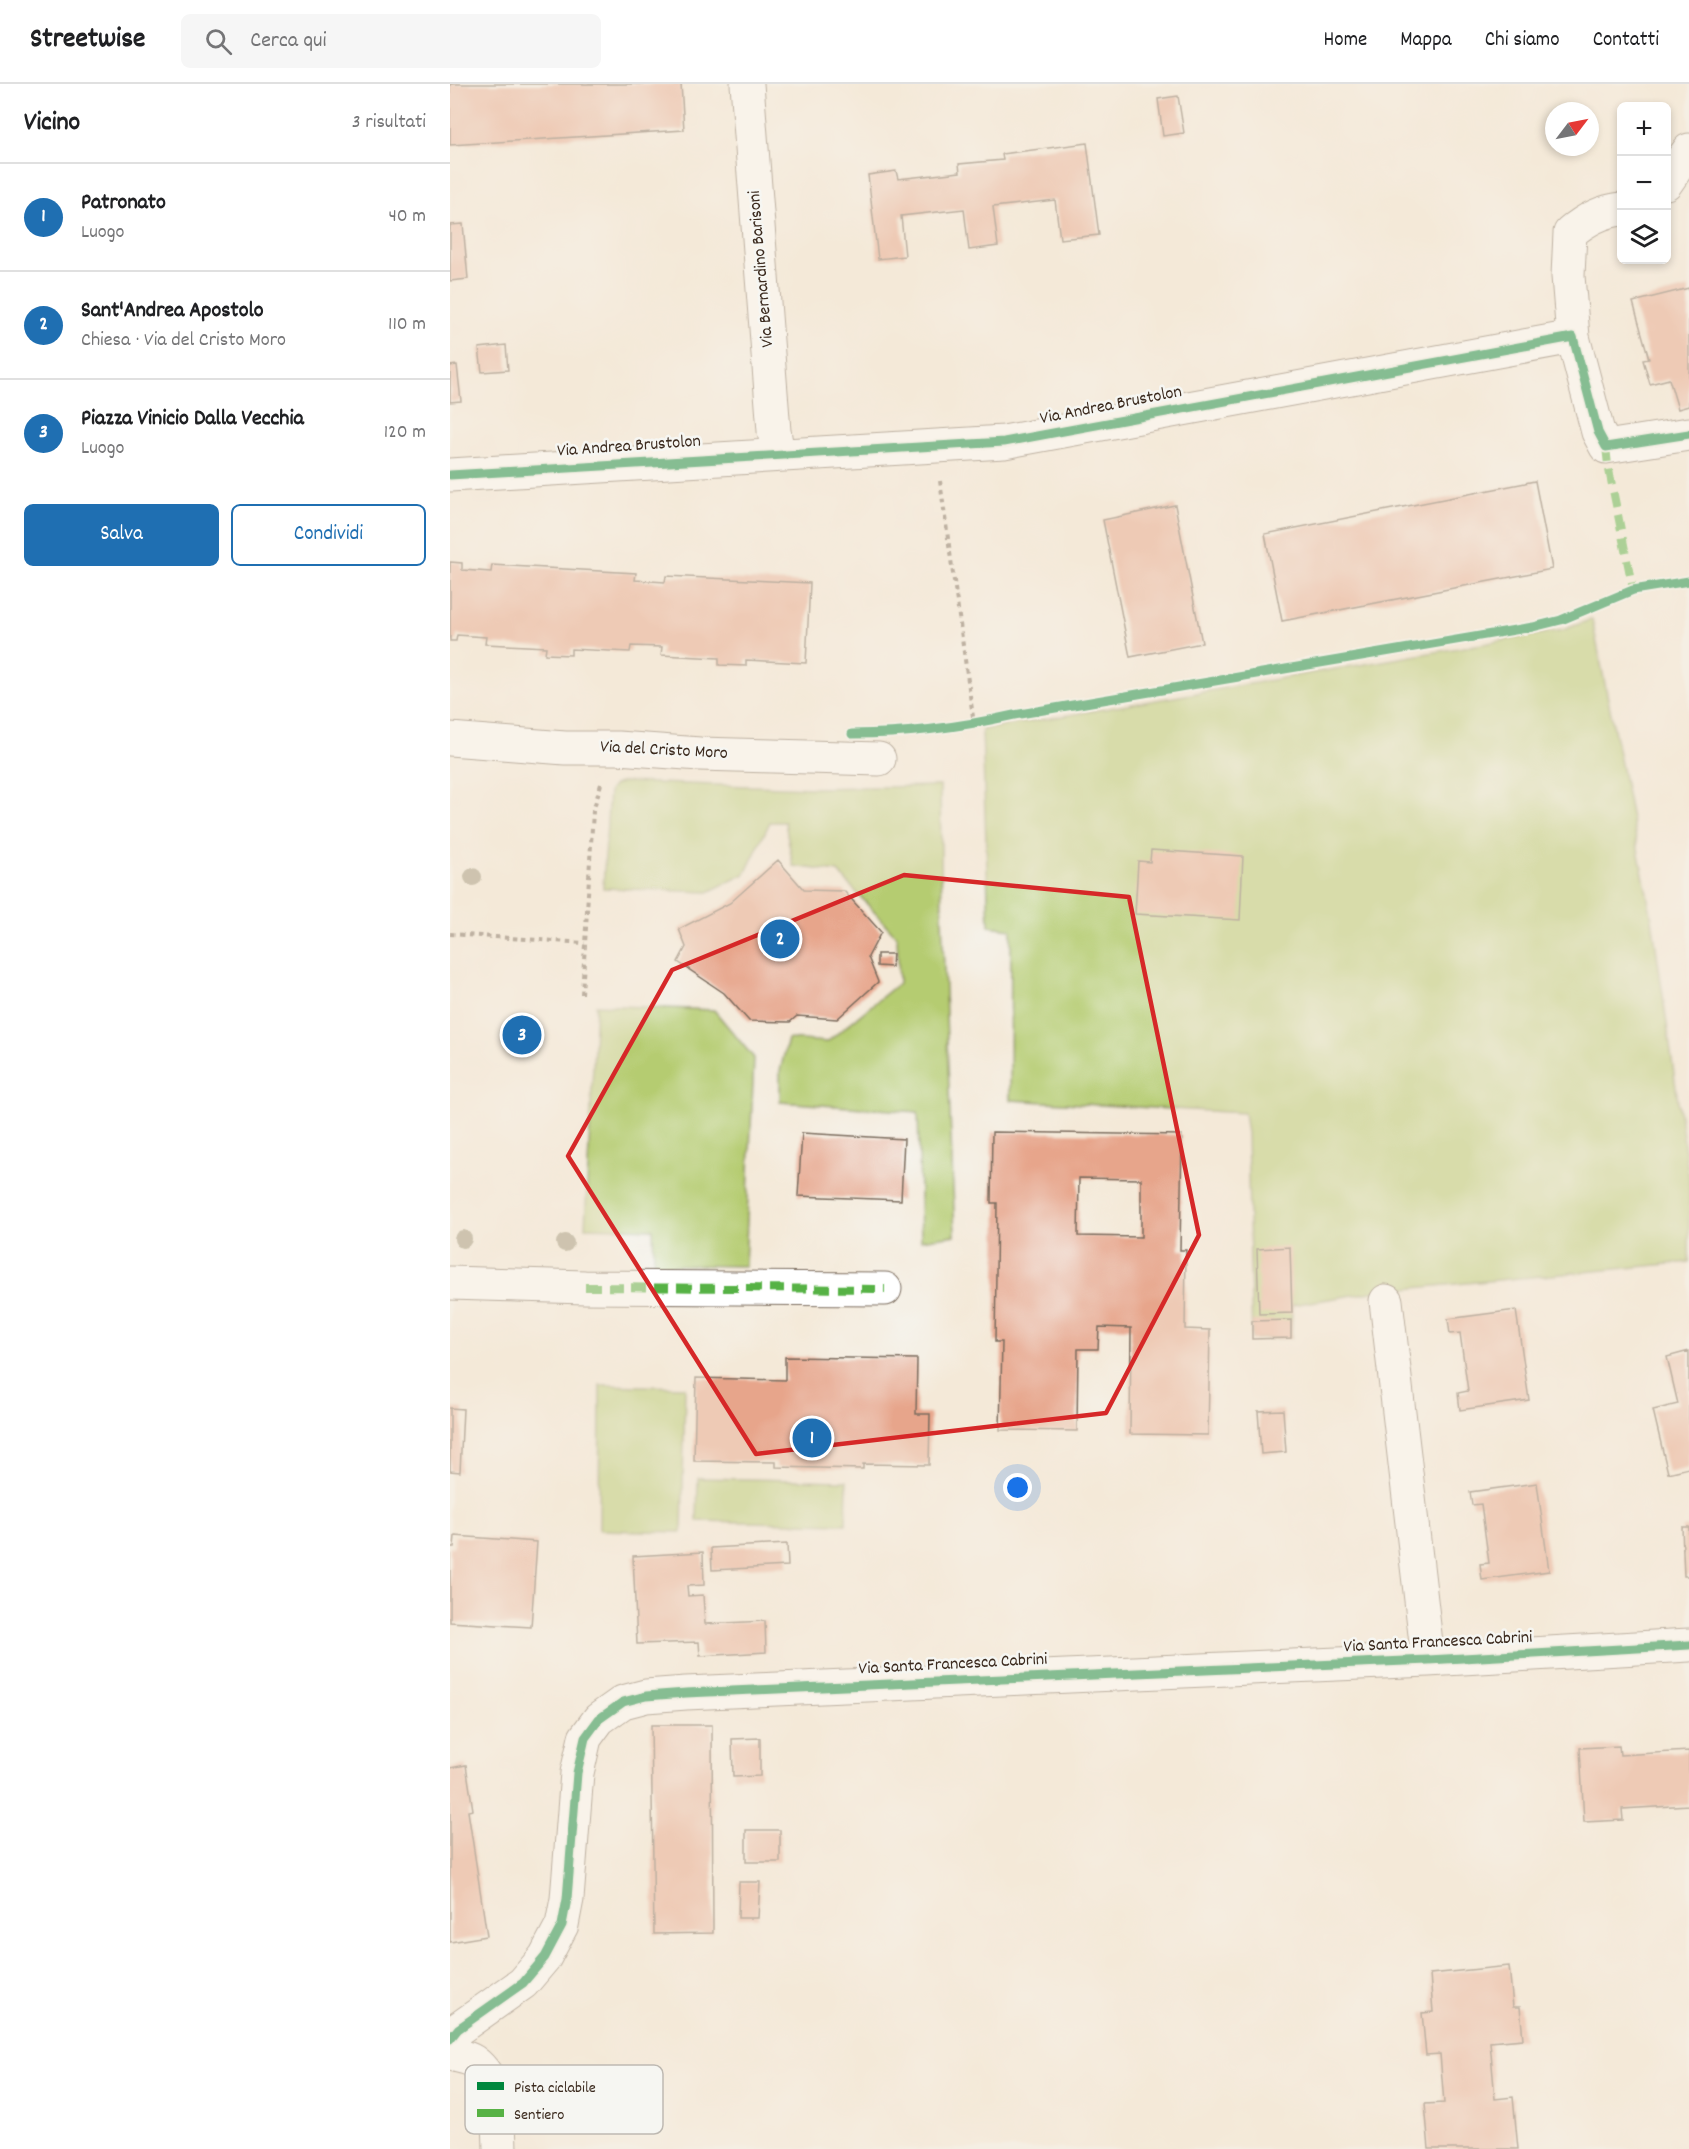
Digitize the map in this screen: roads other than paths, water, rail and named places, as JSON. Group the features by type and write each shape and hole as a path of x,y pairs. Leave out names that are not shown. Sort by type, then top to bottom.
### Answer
{"street":[{"name":"Via Bernardino Barisoni","path":"747,84 774,431 778,454"},
{"path":"1671,176 1689,150"},
{"path":"1617,209 1610,210 1582,223 1570,233 1568,276 1573,337 1598,432 1606,447 1689,434"},
{"name":"Via Andrea Brustolon","path":"450,475 1004,442 1573,337"},
{"name":"Via del Cristo Moro","path":"450,739 566,748 618,748 700,754 879,759"},
{"path":"450,1283 507,1273 585,1287 885,1289"},
{"path":"1386,1301 1428,1660"},
{"name":"Via Santa Francesca Cabrini","path":"450,2039 458,2029 523,1983 545,1957 562,1926 567,1899 577,1773 585,1738 599,1719 623,1702 646,1696 686,1693 1428,1660 1689,1645"},
{"path":"450,2054 472,2060 476,2065"},
{"path":"500,2134 500,2149"}],"place":[{"name":"Sant'Andrea Apostolo","path":"780,939"},
{"name":"Piazza Vinicio Dalla Vecchia","path":"522,1035"},
{"name":"Patronato","path":"812,1438"}]}
